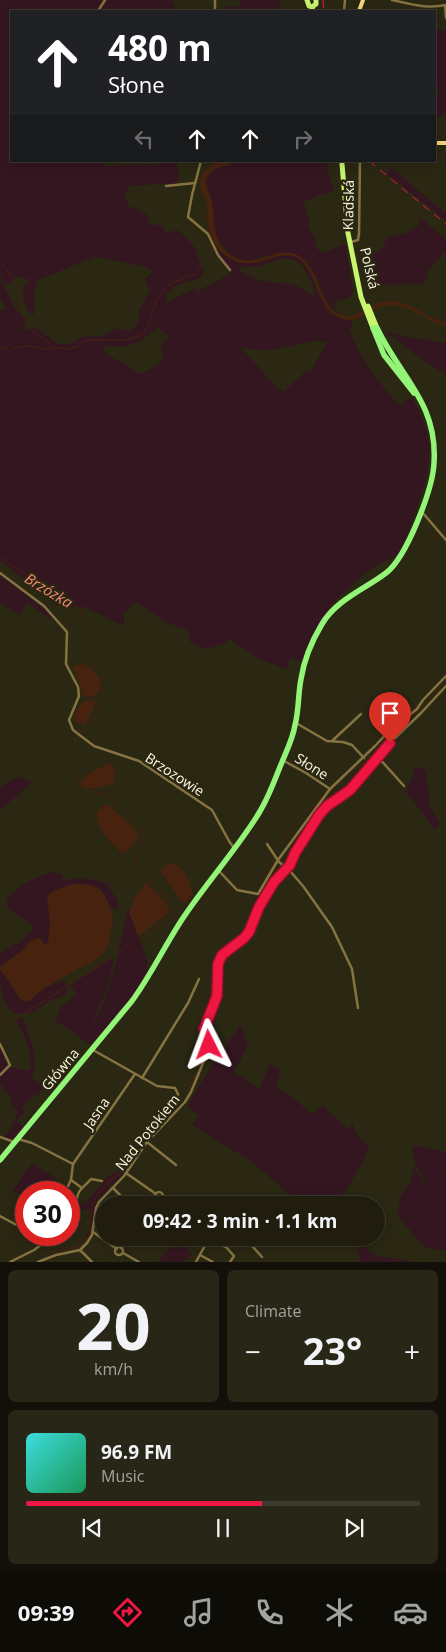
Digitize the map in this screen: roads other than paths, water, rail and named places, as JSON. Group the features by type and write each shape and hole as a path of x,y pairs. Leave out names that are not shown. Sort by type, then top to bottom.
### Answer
{"highway":[{"name":"Główna","path":"0,1160 138,993 182,919 263,806 283,761 296,722 302,674 322,624 337,606 391,568 403,551 428,494 434,471 435,448 431,426 421,398 380,340 375,328"}],"main road":[{"path":"307,0 309,6 313,9 316,0"},
{"name":"Polská","path":"343,163 342,176 351,242 363,296 375,328"}],"street":[{"path":"392,0 433,7 445,5 446,18"},
{"path":"411,4 412,0"},
{"path":"201,162 188,217 208,234 218,255 230,270"},
{"name":"Kladská","path":"351,242 358,240 359,234 360,162"},
{"path":"166,186 195,183"},
{"path":"420,510 438,528 446,540"},
{"name":"Brzozowie","path":"0,573 44,606 67,632 66,663 78,687 79,696 69,720 73,730 94,746 138,761 212,810 234,848"},
{"path":"218,870 237,890 258,894 330,789 417,710 425,698 446,676"},
{"path":"287,868 322,812 350,790 378,757 389,737 422,713 446,686"},
{"path":"332,741 360,714"},
{"path":"296,722 323,739 352,745 364,758"},
{"path":"378,757 404,786"},
{"name":"Słone","path":"283,761 330,789"},
{"path":"267,844 324,914 339,940 352,969 358,1008"},
{"name":"Nad Potokiem","path":"80,1250 87,1243 92,1232 96,1208 99,1202 126,1173 147,1142 185,1102 191,1092 208,1051 204,1029 217,996 220,960 226,951 249,932 262,902 277,876 287,868"},
{"path":"142,1078 191,998 200,979"},
{"path":"0,1044 10,1065 0,1075"},
{"path":"92,1049 157,1086 172,1087 177,1091 177,1100 162,1111"},
{"name":"Jasna","path":"73,1164 135,1074"},
{"path":"0,1137 32,1143 73,1164 71,1180 82,1188"},
{"path":"147,1142 176,1165"},
{"path":"126,1173 156,1194 161,1192 164,1196"},
{"path":"80,1190 91,1180 102,1181"},
{"path":"113,1188 120,1196"},
{"path":"0,1216 15,1224"},
{"path":"92,1232 116,1249 117,1255 123,1253"},
{"path":"10,1262 41,1246"},
{"path":"196,1262 205,1246"},
{"path":"223,1246 234,1256 230,1262"},
{"path":"253,1246 262,1256"},
{"path":"116,1249 121,1248 123,1253 139,1262"},
{"path":"38,1262 56,1255 80,1250 92,1262"},
{"path":"200,1255 211,1262"}],"waterway":[{"path":"0,261 17,287 23,315 33,331 56,348 66,349 77,347 87,340 126,340 142,335 149,325 156,301 168,285 195,274 213,250"},
{"path":"12,348 30,346 46,349 55,348"},
{"path":"0,349 8,348"},
{"path":"428,540 440,534"},
{"name":"Brzózka","path":"0,557 25,574 30,581 68,599 80,609 85,620 85,660"},
{"name":"Brzózka","path":"77,730 86,731 93,721 100,705 105,681 103,674 86,661"},
{"path":"47,1253 80,1247 88,1238 92,1206 99,1193 108,1182 124,1170 147,1126 174,1106 187,1091 202,1062 205,1048 200,1027 214,996 215,962 222,950 245,932 260,896 274,873 304,836 328,800 349,784 391,735 424,705 446,679"},
{"name":"Brzózka","path":"76,735 74,766 79,786 94,793 109,795 115,806 143,831 145,835 136,852 136,869 143,874"},
{"path":"327,795 359,765 366,762"},
{"path":"275,847 282,842 302,812 315,807 322,797"},
{"path":"236,887 248,876 267,874 273,865 274,856"},
{"name":"Brzózka","path":"147,877 168,900 175,916"},
{"path":"184,923 187,924 212,896 233,888"},
{"path":"140,940 174,916"},
{"path":"120,951 133,942"},
{"path":"22,1015 112,957"},
{"path":"0,1010 8,1022"},
{"path":"0,1035 9,1023 20,1017"}],"railway":[{"path":"323,0 324,10"},
{"path":"370,162 446,224"}]}
